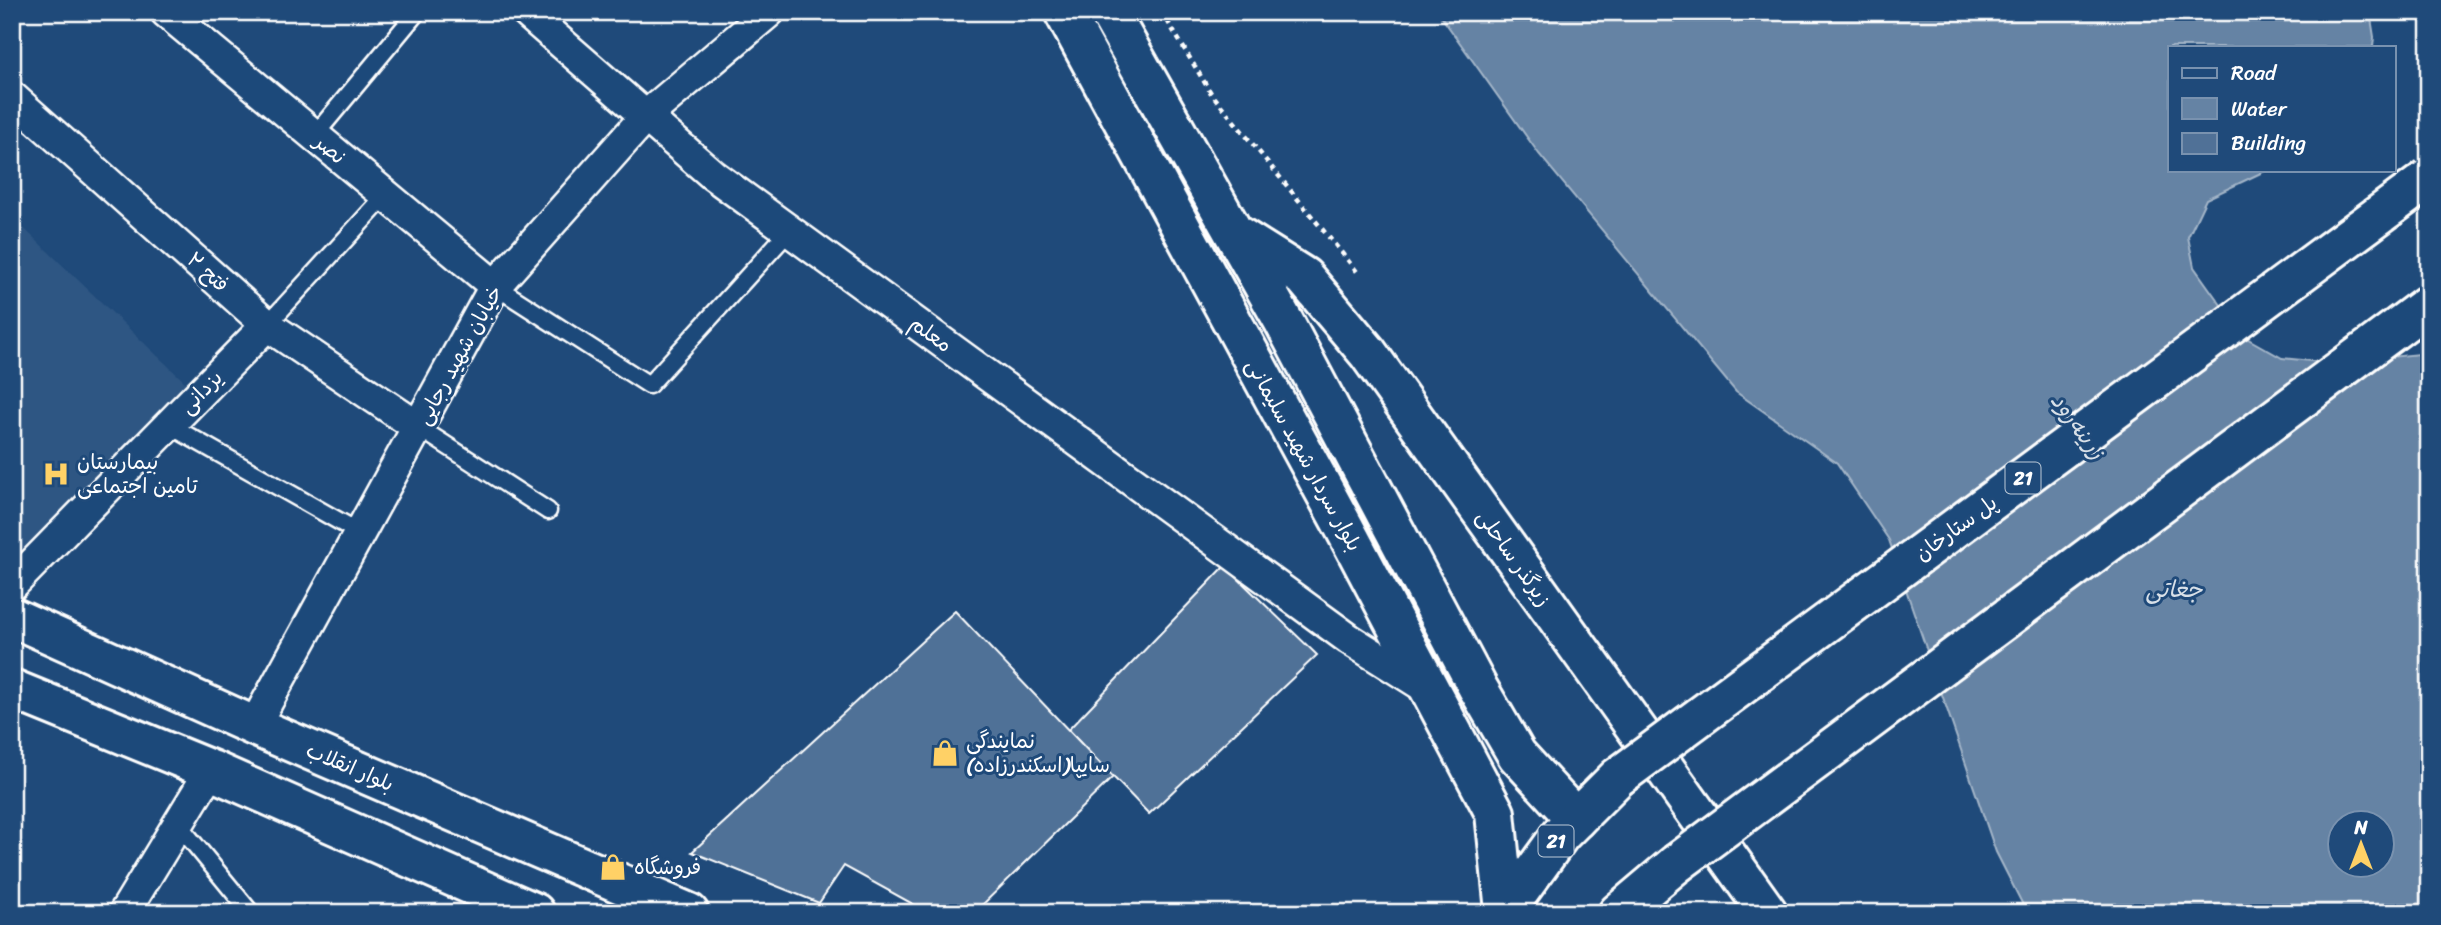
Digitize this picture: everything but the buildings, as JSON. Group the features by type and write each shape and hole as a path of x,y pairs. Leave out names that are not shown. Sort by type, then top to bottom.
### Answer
{"main road":[{"name":"بلوار سردار شهید سلیمانی","path":"1064,12 1495,814 1505,912"},
{"name":"بلوار سردار شهید سلیمانی","path":"1109,12 1284,322 1478,688 1517,755 1576,819"},
{"name":"پل ستارخان","path":"1576,819 1618,777 2429,178"},
{"name":"زیرگذر ساحلی","path":"1233,232 1304,277 1368,353 1768,913"},
{"path":"1618,913 1676,864 2429,304"},
{"path":"1364,566 1404,546"},
{"name":"بلوار انقلاب","path":"12,617 254,726 689,913"},
{"path":"12,689 211,771 535,913"},
{"name":"21","path":"1505,912 1561,834 1576,819"}],"street":[{"name":"نصر","path":"166,12 495,286"},
{"name":"معلم","path":"526,12 713,175 1349,639 1430,690"},
{"name":"خیابان شهید رجایی","path":"254,726 495,286 646,116 769,12"},
{"name":"فتح ۲","path":"12,97 267,325 418,427"},
{"name":"یزدانی","path":"12,585 267,325"},
{"path":"124,913 211,771"}],"lane":[{"path":"314,136 417,12"},
{"name":"یزدانی","path":"267,325 385,195"},
{"path":"495,286 649,385 789,231"},
{"path":"169,425 360,533"},
{"path":"418,427 548,511"},
{"path":"178,824 251,913"}],"path":[{"path":"1161,12 1211,93 1359,274"}],"shaded area":[{"name":"بیمارستان تامین اجتماعی","path":"12,217 187,384 12,564"}],"water":[{"name":"جغاتی","path":"1438,12 2370,12 2373,46 2168,46 2168,172 2263,172 2206,199 2188,237 2194,267 2243,336 2282,358 2331,363 2429,353 2429,913 2027,913 1996,852 1889,540 1837,463 1736,392 1539,154"}],"place":[{"name":"بیمارستان تامین اجتماعی","path":"56,474"},
{"name":"نمایندگی سایپا(اسکندرزاده)","path":"945,753"},
{"name":"فروشگاه","path":"613,867"}],"water label":[{"name":"زرینه‌رود","path":"2078,426"}]}
